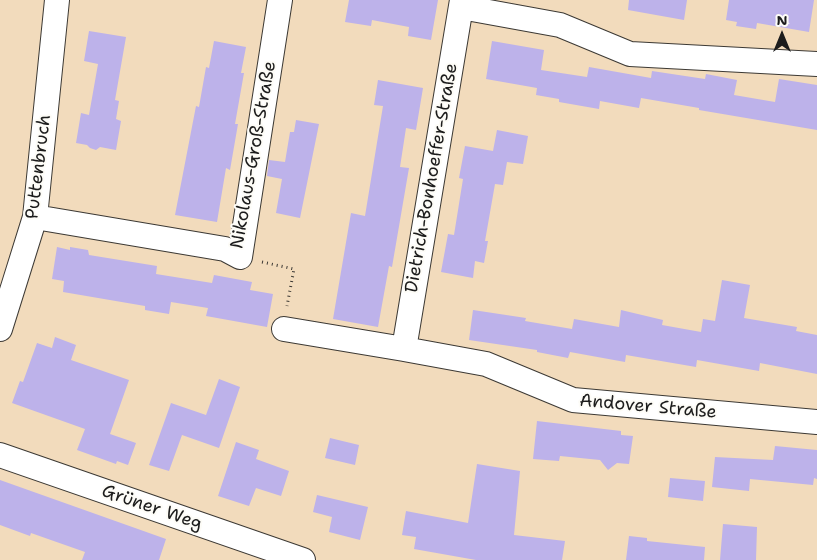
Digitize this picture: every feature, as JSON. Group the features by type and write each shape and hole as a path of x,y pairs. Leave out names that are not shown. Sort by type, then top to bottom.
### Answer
{"street":[{"name":"Puttenbruch","path":"0,329 35,218 57,0"},
{"name":"Nikolaus-Groß-Straße","path":"35,218 224,249 240,257 280,0"},
{"name":"Dietrich-Bonhoeffer-Straße","path":"404,349 462,4 560,25 630,54 817,64"},
{"path":"284,329 404,349"},
{"name":"Andover Straße","path":"404,349 486,364 573,400 817,422"},
{"name":"Grüner Weg","path":"0,455 303,560"}],"path":[{"path":"240,257 294,269 284,329"}],"building":[{"path":"349,0 438,0 431,40 408,36 409,27 372,20 371,26 345,22"},
{"path":"629,0 687,0 684,20 628,10"},
{"path":"729,0 814,0 809,32 757,23 756,29 736,26 737,22 726,20"},
{"path":"89,31 126,37 115,100 119,101 116,119 121,121 116,150 100,147 96,150 87,145 76,143 81,113 89,115 98,64 84,61"},
{"path":"214,41 246,47 241,73 244,73 235,124 238,124 230,170 226,168 217,222 175,215 196,106 199,107 206,67 209,68"},
{"path":"492,41 544,50 541,70 587,77 589,67 651,78 652,71 705,79 706,74 737,80 734,95 775,102 779,79 817,85 817,130 641,98 639,108 600,101 599,109 559,102 559,99 536,95 537,88 486,79"},
{"path":"378,80 423,88 416,130 406,128 400,167 409,168 392,267 389,266 378,327 333,319 351,213 365,216 383,106 374,105"},
{"path":"296,120 319,124 300,218 276,213 282,179 267,176 269,160 285,162 290,132 294,132"},
{"path":"497,130 528,136 523,164 507,162 503,185 495,184 485,241 488,241 484,263 475,261 473,278 441,272 448,234 454,235 463,179 459,178 465,146 493,151"},
{"path":"57,247 70,250 70,247 88,250 89,255 157,266 156,274 212,283 214,275 252,282 250,290 273,294 267,327 206,316 208,308 171,302 169,314 145,310 145,306 63,292 64,281 52,279"},
{"path":"722,280 750,285 744,318 797,327 796,331 817,335 817,374 760,363 759,371 697,360 696,367 626,355 625,362 570,352 568,358 537,352 537,350 469,340 473,310 526,318 525,321 572,329 574,319 619,327 621,310 663,320 662,325 701,332 703,319 715,321"},
{"path":"55,337 76,345 71,360 129,380 110,434 136,443 128,465 117,461 116,464 77,450 85,429 12,403 20,381 23,382 37,343 52,348"},
{"path":"219,379 240,387 219,448 182,435 169,471 149,465 171,403 206,415"},
{"path":"537,421 621,431 621,435 633,436 629,464 617,463 608,470 600,460 560,456 559,461 533,459"},
{"path":"330,438 359,445 355,465 325,458"},
{"path":"236,442 259,450 256,459 289,471 281,496 256,488 249,506 218,496"},
{"path":"775,446 817,450 817,479 814,478 813,485 750,479 749,491 712,487 715,457 773,460"},
{"path":"477,464 520,471 514,535 565,541 562,560 476,560 414,549 416,537 402,535 406,511 468,523"},
{"path":"670,478 705,481 703,501 668,497"},
{"path":"0,480 166,539 159,560 82,560 85,552 31,533 30,536 0,525"},
{"path":"317,495 368,507 360,540 329,532 332,517 313,512"},
{"path":"723,524 757,527 756,560 720,560"},
{"path":"629,536 647,538 647,541 705,547 704,560 626,560"}]}
